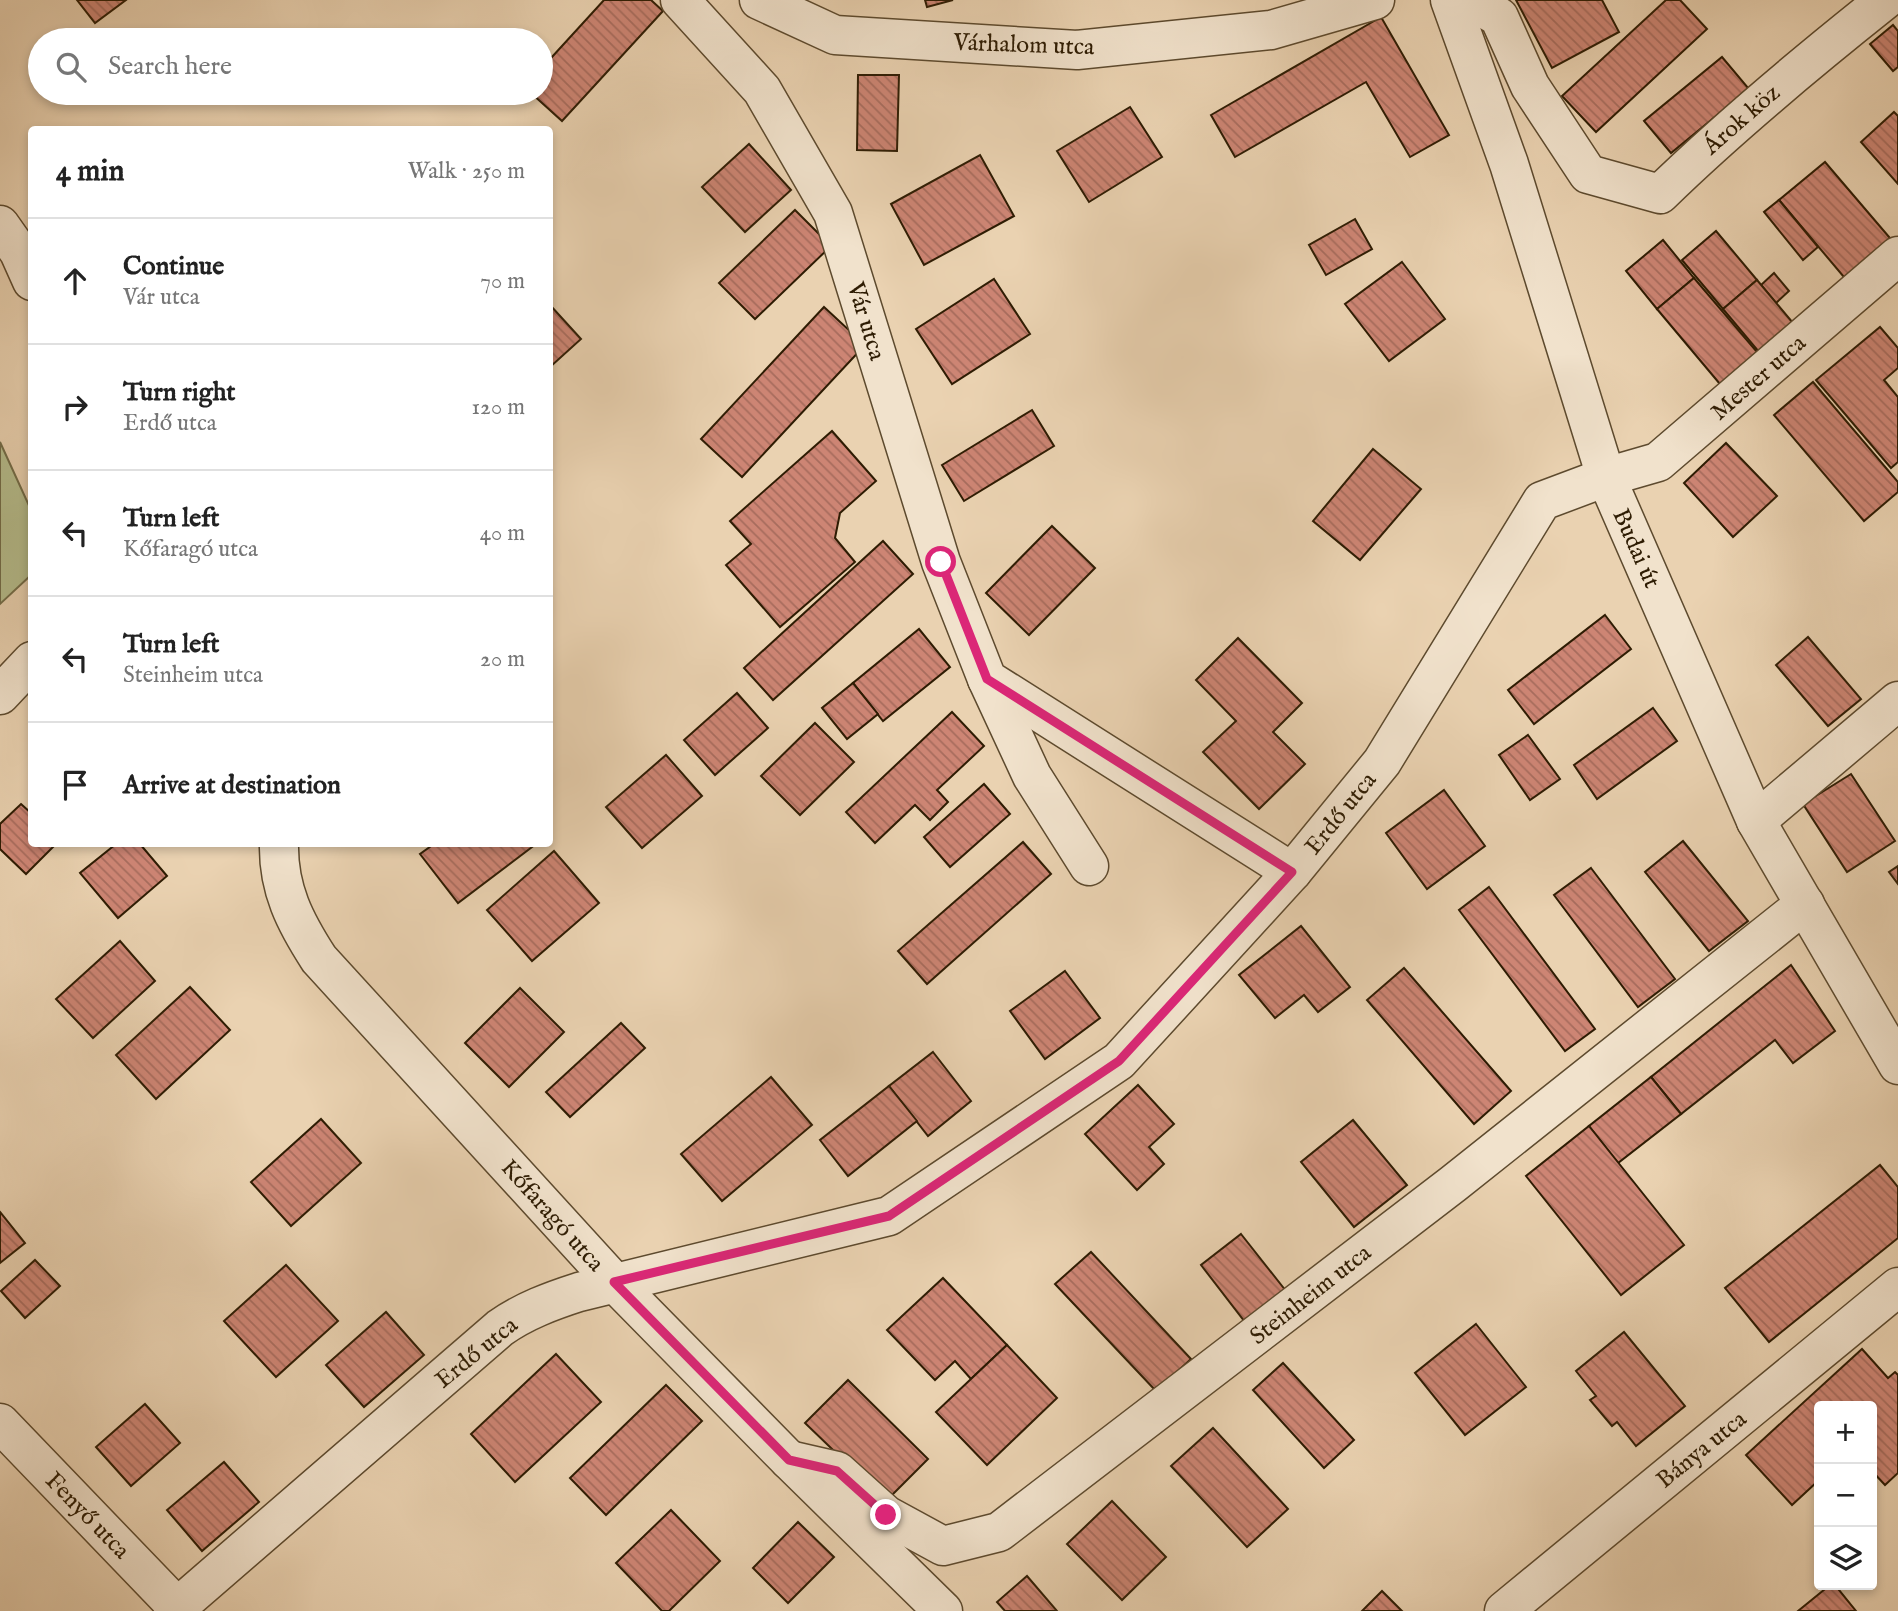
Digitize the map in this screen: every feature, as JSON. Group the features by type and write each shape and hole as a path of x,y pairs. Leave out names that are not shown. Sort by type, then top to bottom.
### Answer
{"street":[{"name":"Vár utca","path":"680,0 762,90 833,213 941,562 987,679 1032,776 1089,866"},
{"name":"Várhalom utca","path":"759,0 835,34 1077,50 1271,30 1375,0"},
{"name":"Budai út","path":"1450,0 1510,164 1606,477 1756,821 1898,1065"},
{"name":"Árok köz","path":"1469,0 1499,17 1530,86 1588,174 1660,194 1708,147 1791,75 1885,0"},
{"path":"0,225 19,252 28,272"},
{"name":"Mester utca","path":"1606,477 1658,463 1898,256"},
{"name":"Erdő utca","path":"175,1609 512,1320 547,1303 614,1282 889,1216 1119,1061 1292,872 1382,762 1542,501 1606,477"},
{"path":"0,695 28,666"},
{"path":"987,679 1292,872"},
{"path":"1756,821 1898,701"},
{"name":"Kőfaragó utca","path":"279,847 281,871 289,906 320,959 614,1282 789,1460 943,1611"},
{"name":"Steinheim utca","path":"789,1460 837,1471 886,1515 943,1546 999,1532 1453,1184 1805,904"},
{"name":"Bánya utca","path":"1504,1611 1898,1287"},
{"name":"Fenyő utca","path":"0,1423 175,1609"}],"green space":[{"path":"0,442 28,503 28,578 0,604"}],"building":[{"path":"77,0 126,0 95,23"},
{"path":"604,0 651,0 663,11 562,121 544,105 553,105 553,56"},
{"path":"925,0 953,0 927,7"},
{"path":"1516,0 1602,0 1619,32 1552,68"},
{"path":"1666,0 1680,0 1707,29 1596,132 1562,96"},
{"path":"1381,17 1449,135 1410,157 1366,82 1235,157 1211,115"},
{"path":"1893,25 1898,31 1898,67 1893,71 1870,44"},
{"path":"1722,57 1749,89 1671,153 1644,121"},
{"path":"858,75 899,75 897,151 857,150"},
{"path":"1130,107 1162,157 1089,202 1057,151"},
{"path":"1894,112 1898,116 1898,184 1861,142"},
{"path":"749,144 791,190 745,232 702,187"},
{"path":"980,155 1014,216 924,265 891,204"},
{"path":"1825,162 1895,244 1849,283 1779,200"},
{"path":"1779,200 1818,247 1803,260 1764,212"},
{"path":"795,210 831,246 755,319 719,283"},
{"path":"1355,219 1372,249 1326,275 1309,245"},
{"path":"1716,231 1757,280 1723,309 1682,260"},
{"path":"1663,240 1694,278 1657,309 1626,271"},
{"path":"1402,262 1445,319 1389,361 1345,304"},
{"path":"1774,273 1789,291 1776,303 1761,285"},
{"path":"1694,278 1763,359 1725,390 1657,309"},
{"path":"994,279 1030,334 952,384 916,329"},
{"path":"1757,280 1798,329 1764,358 1723,309"},
{"path":"824,307 865,345 742,477 701,439"},
{"path":"553,308 581,339 553,364"},
{"path":"1880,327 1898,348 1898,368 1884,380 1898,397 1898,462 1891,468 1816,380"},
{"path":"1813,382 1898,482 1898,492 1864,521 1774,415"},
{"path":"1032,410 1054,446 964,501 942,465"},
{"path":"832,431 876,481 840,513 835,538 855,562 780,627 726,565 751,544 730,521"},
{"path":"1726,443 1777,496 1733,537 1684,483"},
{"path":"1373,449 1421,489 1360,560 1313,521"},
{"path":"1052,526 1095,568 1029,635 986,593"},
{"path":"883,541 913,574 773,700 744,668"},
{"path":"1605,615 1631,649 1534,724 1508,690"},
{"path":"919,629 950,667 883,721 853,683"},
{"path":"1808,637 1861,699 1828,726 1776,665"},
{"path":"1238,638 1302,703 1273,732 1305,764 1259,809 1203,752 1236,721 1196,680"},
{"path":"853,683 878,714 847,739 822,708"},
{"path":"737,693 768,728 715,775 684,740"},
{"path":"1653,708 1677,741 1597,799 1574,765"},
{"path":"952,712 984,746 937,790 948,802 930,820 915,805 875,843 846,812"},
{"path":"815,723 854,762 800,815 761,776"},
{"path":"1528,735 1560,779 1530,800 1499,755"},
{"path":"666,755 702,796 642,848 606,807"},
{"path":"1851,774 1895,841 1847,872 1803,804"},
{"path":"984,784 1010,814 950,867 924,837"},
{"path":"1444,790 1485,846 1427,889 1386,833"},
{"path":"21,804 28,810 28,847 53,847 26,874 0,849 0,824"},
{"path":"1683,841 1748,921 1709,951 1645,872"},
{"path":"1023,842 1051,874 927,984 898,951"},
{"path":"112,847 143,847 167,876 118,918 80,873"},
{"path":"430,847 532,847 458,903 420,854"},
{"path":"554,851 599,903 532,961 487,910"},
{"path":"1898,866 1898,884 1889,872"},
{"path":"1591,868 1675,979 1638,1007 1554,895"},
{"path":"1489,887 1595,1029 1565,1051 1459,910"},
{"path":"1301,926 1350,987 1318,1012 1304,995 1275,1018 1239,975"},
{"path":"120,941 155,981 93,1038 56,999"},
{"path":"1791,965 1835,1031 1793,1063 1775,1040 1681,1114 1651,1077"},
{"path":"1404,968 1511,1091 1474,1124 1367,1000"},
{"path":"1065,971 1100,1018 1045,1059 1010,1011"},
{"path":"190,987 230,1030 156,1099 116,1055"},
{"path":"520,988 564,1032 509,1087 465,1043"},
{"path":"621,1023 645,1048 570,1117 546,1092"},
{"path":"933,1052 971,1101 928,1136 889,1086"},
{"path":"771,1077 812,1125 722,1201 681,1154"},
{"path":"1651,1077 1681,1114 1618,1163 1589,1126"},
{"path":"1138,1085 1174,1124 1149,1147 1164,1164 1137,1190 1085,1134"},
{"path":"889,1086 917,1121 848,1176 820,1140"},
{"path":"321,1119 361,1163 291,1226 251,1182"},
{"path":"1353,1120 1407,1185 1354,1227 1301,1162"},
{"path":"1589,1126 1684,1245 1621,1295 1526,1176"},
{"path":"1880,1165 1898,1187 1898,1238 1769,1342 1725,1288"},
{"path":"0,1212 25,1243 0,1263"},
{"path":"1241,1234 1286,1291 1245,1322 1201,1265"},
{"path":"1091,1252 1191,1359 1156,1391 1055,1284"},
{"path":"35,1260 60,1286 25,1318 1,1291"},
{"path":"286,1265 338,1321 276,1377 224,1321"},
{"path":"943,1278 1007,1345 971,1379 955,1361 935,1380 887,1330"},
{"path":"386,1312 424,1355 364,1407 326,1365"},
{"path":"1476,1324 1526,1387 1465,1435 1415,1373"},
{"path":"1624,1332 1685,1406 1636,1446 1617,1422 1612,1426 1590,1400 1596,1396 1576,1371"},
{"path":"1007,1345 1057,1398 987,1465 936,1412"},
{"path":"1862,1349 1888,1378 1895,1372 1898,1375 1898,1473 1885,1485 1877,1476 1877,1401 1814,1401 1814,1485 1792,1505 1746,1455"},
{"path":"556,1354 601,1402 515,1482 471,1434"},
{"path":"1283,1363 1354,1440 1324,1468 1253,1390"},
{"path":"848,1380 928,1459 886,1501 805,1423"},
{"path":"666,1385 702,1421 606,1515 570,1478"},
{"path":"145,1404 180,1443 131,1486 96,1447"},
{"path":"1213,1428 1288,1509 1247,1547 1171,1466"},
{"path":"224,1462 259,1502 202,1551 167,1510"},
{"path":"1112,1501 1166,1557 1122,1600 1067,1544"},
{"path":"671,1510 720,1561 669,1611 662,1611 616,1563"},
{"path":"798,1522 834,1557 788,1603 753,1568"},
{"path":"1027,1576 1057,1611 1005,1611 997,1602"},
{"path":"1824,1590 1839,1590 1856,1611 1798,1611"},
{"path":"1382,1591 1402,1611 1362,1611"}],"route":[{"path":"886,1515 837,1471 789,1460 614,1282 889,1216 1119,1061 1292,872 987,679 941,562"}]}
